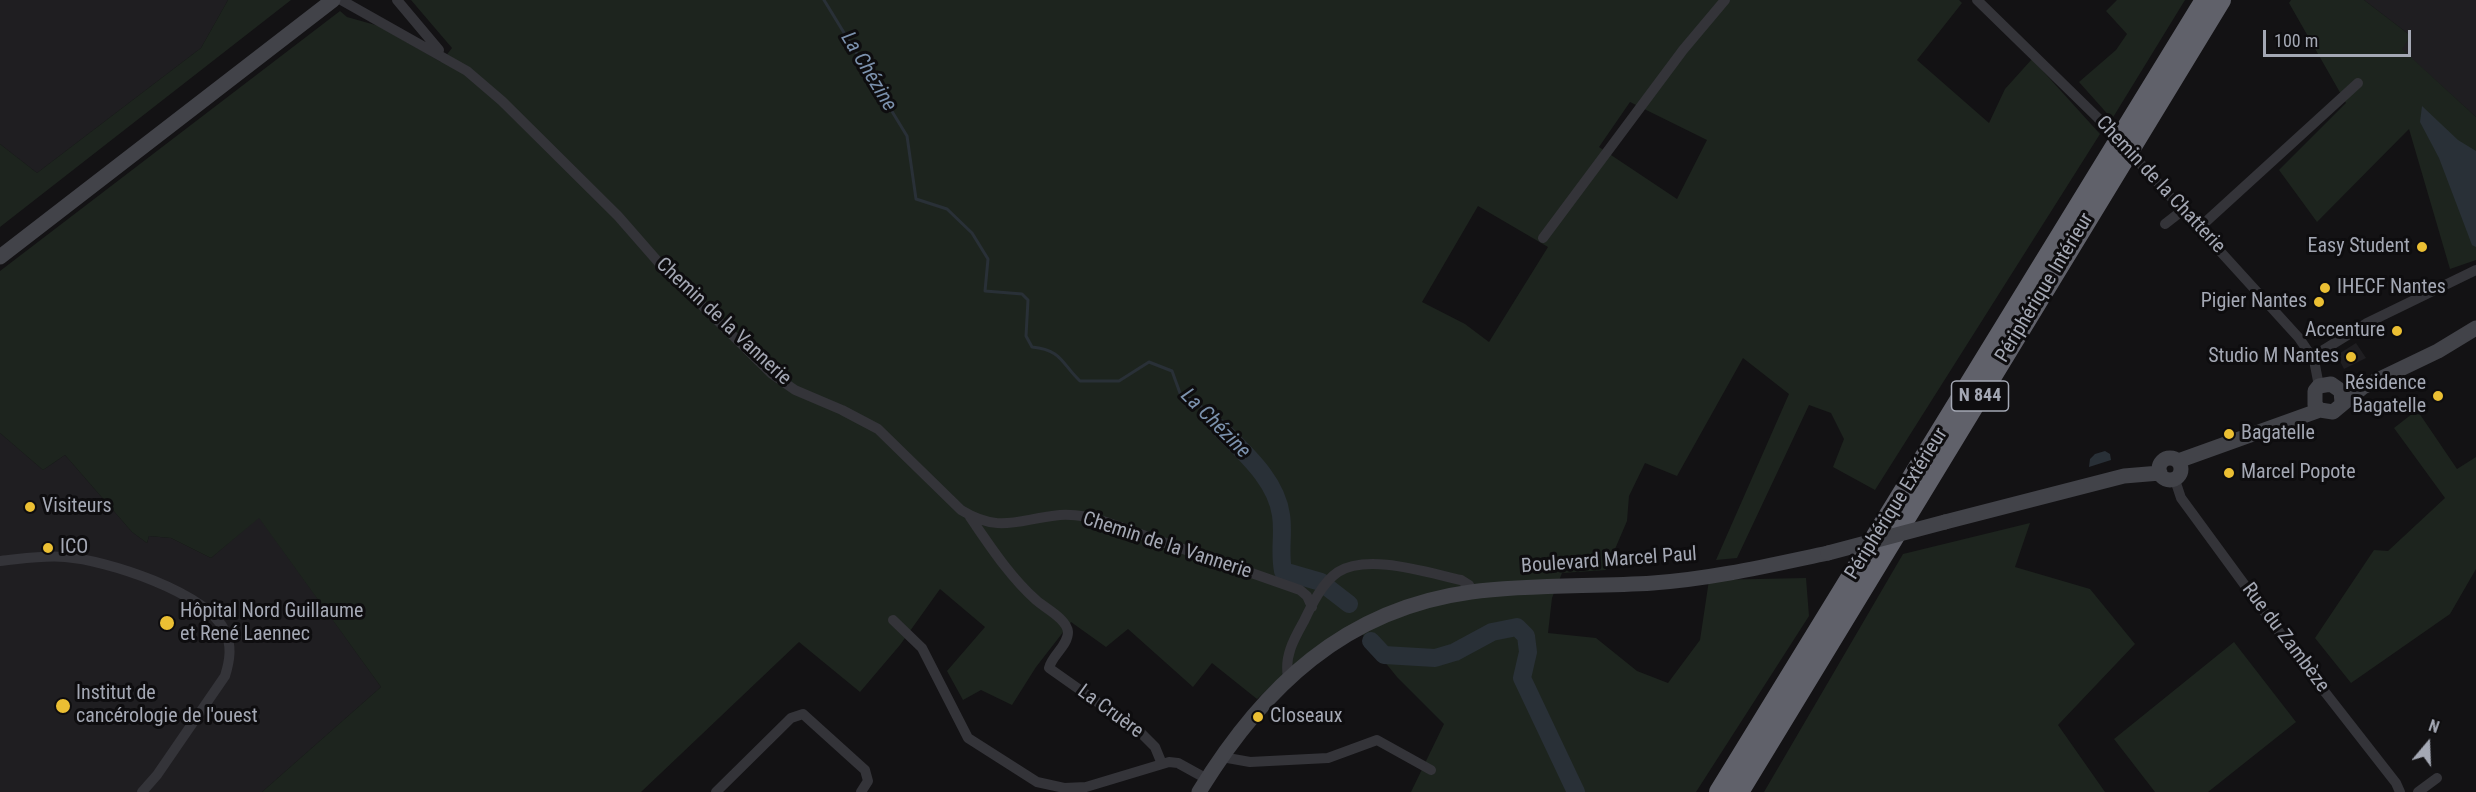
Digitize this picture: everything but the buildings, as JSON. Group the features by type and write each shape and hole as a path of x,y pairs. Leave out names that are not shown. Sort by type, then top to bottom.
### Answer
{"highway":[{"name":"Périphérique Extérieur","path":"1719,792 2205,0"},
{"name":"Périphérique Intérieur","path":"1739,792 2221,0"}],"street":[{"name":"Chemin de la Vannerie","path":"341,0 443,55 467,71 502,101 618,216 660,264 772,374 795,390 842,410 878,429 968,514 993,524 1027,522 1059,516 1091,517 1300,590 1307,596 1312,607"},
{"path":"397,0 443,55"},
{"path":"1543,238 1683,50 1725,0"},
{"name":"Chemin de la Chatterie","path":"1977,0 2099,119 2300,338 2312,357 2319,386"},
{"path":"0,257 329,3"},
{"path":"2199,228 2358,83"},
{"path":"2165,224 2183,210"},
{"path":"2312,357 2367,323 2476,270"},
{"path":"2178,461 2181,471 2175,480 2167,480 2160,473 2160,466 2164,460 2171,458 2178,461 2320,410 2333,412 2341,397 2438,351 2476,328"},
{"path":"2320,410 2313,398 2319,386 2331,384 2341,397"},
{"name":"Boulevard Marcel Paul","path":"1199,792 1250,718 1288,677 1306,661 1367,624 1401,610 1473,592 1655,583 1755,568 1828,553 2124,476 2160,473"},
{"name":"Rue du Zambèze","path":"2175,480 2181,498 2400,792"},
{"name":"La Cruère","path":"968,514 1029,594 1065,624 1068,633 1065,642 1051,659 1049,668 1141,733 1155,747 1162,764"},
{"path":"0,561 65,557 119,568 146,577 186,597 207,611 224,629 230,658 225,675 157,774 142,792"},
{"path":"1288,677 1286,665 1290,649 1328,580 1340,571 1365,564 1399,567 1461,580 1469,585 1473,592"},
{"path":"893,620 922,648 968,738 1036,782 1064,790 1086,787 1162,764 1178,763 1207,778"},
{"path":"716,792 791,718 803,714 865,770 868,781 861,792"},
{"path":"1222,757 1250,762 1328,758 1377,740 1431,770"},
{"path":"2418,792 2437,778"}],"shaded area":[{"path":"0,0 228,0 201,48 37,173 0,144"},
{"path":"228,0 291,0 0,227 0,144 37,173 201,48"},
{"path":"411,0 1959,0 1962,3 1917,60 1989,123 2005,89 2032,59 2100,134 1875,490 1833,467 1844,439 1831,413 1809,405 1737,558 1716,560 1789,394 1743,358 1677,476 1645,463 1629,496 1627,521 1606,570 1562,573 1552,598 1548,633 1596,638 1637,671 1668,683 1700,640 1709,580 1806,578 1809,616 1696,792 1411,792 1444,724 1397,677 1354,624 1309,652 1257,699 1212,663 1193,687 1128,629 1106,647 1071,622 1036,667 1012,705 981,690 963,700 947,671 985,627 940,589 900,645 860,692 799,642 641,792 262,792 381,687 259,518 211,558 171,538 149,536 147,543 132,532 65,455 43,470 0,433 0,271 340,11 347,17 379,26 441,62 452,48","holes":["1630,102 1707,140 1677,199 1599,147","1478,206 1548,247 1489,342 1465,324 1422,302"]},
{"path":"2117,0 2185,0 2112,119 2079,82 2116,50 2127,34 2106,11"},
{"path":"2291,0 2364,0 2411,36 2402,49 2476,117 2476,260 2450,269 2409,129 2317,222 2279,170 2346,103 2289,3"},
{"path":"2364,0 2476,0 2476,117 2401,49 2411,36"},
{"path":"2422,106 2458,140 2476,151 2476,247 2472,245 2439,158 2420,122"},
{"name":"Studio M Nantes","path":"2356,343 2366,358 2344,369 2337,355"},
{"path":"2417,410 2457,469 2476,457 2476,569 2450,614 2351,683 2315,638 2374,550 2388,551 2445,498 2394,428"},
{"name":"Hôpital Nord Guillaume et René Laennec","path":"0,433 43,470 65,455 132,532 147,543 149,536 171,538 211,558 259,517 381,687 262,792 0,792"},
{"path":"2105,451 2110,454 2111,460 2089,467 2090,459 2095,454"},
{"path":"2030,523 2015,567 2090,589 2135,644 2058,725 2105,792 1764,792 1903,554"},
{"path":"2234,642 2296,722 2208,792 2155,792 2114,739"}],"waterway":[{"name":"La Chézine","path":"824,0 907,136 916,199 947,209 972,233 988,259 985,291 1022,294 1028,300 1026,336 1032,347 1055,354 1080,381 1119,381 1149,362 1172,371 1180,393 1199,404 1220,428"},
{"name":"La Chézine","path":"1220,428 1257,467 1273,490 1281,515 1283,571 1321,582"},
{"name":"La Chézine","path":"1327,587 1349,604"},
{"name":"La Chézine","path":"1371,641 1384,655 1435,658 1455,652 1492,632 1517,627 1526,636 1528,652 1522,678 1576,792"}],"place":[{"name":"Easy Student","path":"2422,247"},
{"name":"IHECF Nantes","path":"2325,288"},
{"name":"Pigier Nantes","path":"2319,302"},
{"name":"Accenture","path":"2397,331"},
{"name":"Studio M Nantes","path":"2351,357"},
{"name":"Résidence Bagatelle","path":"2438,396"},
{"name":"Bagatelle","path":"2229,434"},
{"name":"Marcel Popote","path":"2229,473"},
{"name":"Visiteurs","path":"30,507"},
{"name":"ICO","path":"48,548"},
{"name":"Hôpital Nord Guillaume et René Laennec","path":"167,623"},
{"name":"Institut de cancérologie de l'ouest","path":"63,706"},
{"name":"Closeaux","path":"1258,717"}]}
